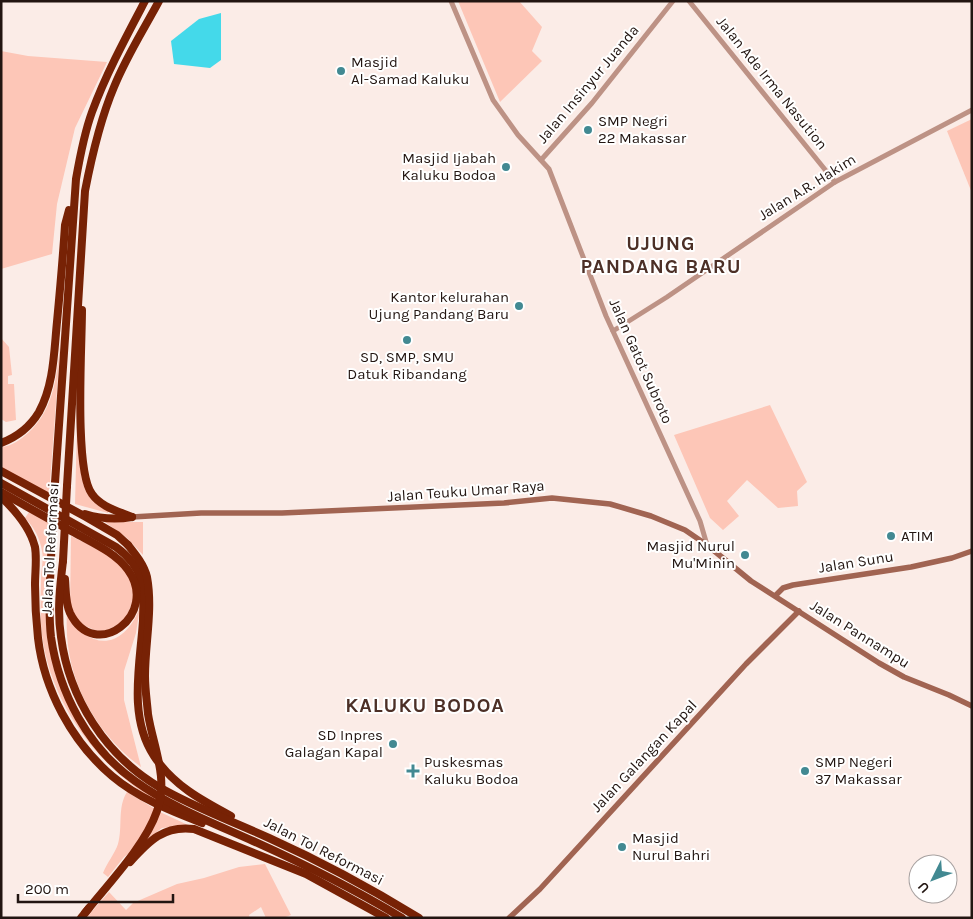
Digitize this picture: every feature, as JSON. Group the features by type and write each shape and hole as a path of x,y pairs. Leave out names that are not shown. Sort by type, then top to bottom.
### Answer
{"highway":[{"name":"Jalan Tol Reformasi","path":"145,1 117,55 92,112 83,142 76,179 51,558 51,636 55,656 68,698 92,738 118,768 154,794 187,812 338,882 402,918"},
{"name":"Jalan Tol Reformasi","path":"159,1 127,58 114,86 95,143 85,191 59,612 64,655 69,675 77,696 98,732 124,762 158,787 191,804 268,837 346,876 419,918"},
{"path":"2,443 17,436 30,424 39,412 46,397 52,370 65,225 76,179"},
{"path":"85,191 81,398 83,470 88,490 96,500 132,517"},
{"path":"1,471 117,536 140,559 146,574 149,592 145,677 150,727 160,768 161,792 157,811 134,851 83,915"},
{"path":"1,483 116,547 130,560 141,580 144,598 138,693 143,732 150,748 171,777 182,787 201,800 268,837"},
{"path":"1,492 104,549 128,569 135,581 138,595 135,609 122,626 104,635 88,631 76,622 69,611 63,563"},
{"path":"1,497 23,521 33,542 36,558 35,602 42,660 47,680 58,706 83,744 112,775 150,801 183,816 270,849"},
{"path":"61,504 104,519 117,520 132,517"},
{"path":"83,915 152,840 172,828 183,827 212,835 306,874 386,918"}],"main road":[{"name":"Jalan Teuku Umar Raya","path":"132,517 201,513 282,513 504,503 562,498 598,502 635,510 685,530 707,545 751,581 778,597"},
{"name":"Jalan Sunu","path":"778,597 783,588 793,585 911,567 972,552"},
{"name":"Jalan Pannampu","path":"778,597 879,664 904,677 972,706"},
{"name":"Jalan Galangan Kapal","path":"509,918 540,889 746,664 799,611"}],"street":[{"name":"Jalan Gatot Subroto","path":"451,1 493,100 513,129 549,168 613,331 700,521 707,545"},
{"name":"Jalan Insinyur Juanda","path":"541,160 592,102 673,1"},
{"name":"Jalan Ade Irma Nasution","path":"689,1 835,182"},
{"name":"Jalan A.R. Hakim","path":"613,331 667,297 835,182 972,110"}],"shaded area":[{"path":"458,1 519,1 542,27 532,51 542,61 500,102"},
{"path":"1,51 28,56 107,62 75,128 57,204 52,254 1,269"},
{"path":"972,119 972,193 947,131"},
{"path":"61,336 49,496 1,468 1,447 12,444 25,436 37,423 50,401 54,388"},
{"path":"1,338 9,347 12,375 8,376 8,384 14,384 16,420 6,422 1,419"},
{"path":"78,387 78,426 83,484 91,498 109,509 108,513 75,504"},
{"path":"770,405 807,482 797,491 798,506 778,508 747,480 727,501 739,516 723,530 710,518 674,435"},
{"path":"29,512 50,523 49,638 56,674 69,705 98,749 175,811 139,790 102,757 72,718 60,696 44,649 41,624 43,554 36,533 25,518"},
{"path":"105,522 143,522 143,555 127,538"},
{"path":"71,536 102,551 126,569 136,592 125,621 101,633 79,623 70,606"},
{"path":"140,607 136,633 124,671 124,700 141,767 108,736 84,699 70,658 67,636 67,613 85,635 96,640 106,641 116,638 125,632"},
{"path":"127,792 160,812 188,825 162,828 124,857 108,877 103,873 118,844 122,804"},
{"path":"265,864 291,915 283,918 266,918 261,907 249,915 250,918 86,918 109,892 126,910 133,903 177,884 239,867"}],"water":[{"path":"221,13 221,60 210,68 174,64 171,41 199,19"}],"place":[{"name":"Masjid Al-Samad Kaluku","path":"341,71"},
{"name":"SMP Negri 22 Makassar","path":"588,130"},
{"name":"Masjid Ijabah Kaluku Bodoa","path":"506,167"},
{"name":"Kantor kelurahan Ujung Pandang Baru","path":"519,306"},
{"name":"SD, SMP, SMU Datuk Ribandang","path":"407,340"},
{"name":"ATIM","path":"891,536"},
{"name":"Masjid Nurul Mu'Minin","path":"745,555"},
{"name":"SD Inpres Galagan Kapal","path":"393,744"},
{"name":"Puskesmas Kaluku Bodoa","path":"413,771"},
{"name":"SMP Negeri 37 Makassar","path":"805,771"},
{"name":"Masjid Nurul Bahri","path":"622,847"}],"district":[{"name":"UJUNG PANDANG BARU","path":"661,254"},
{"name":"KALUKU BODOA","path":"425,705"}]}
